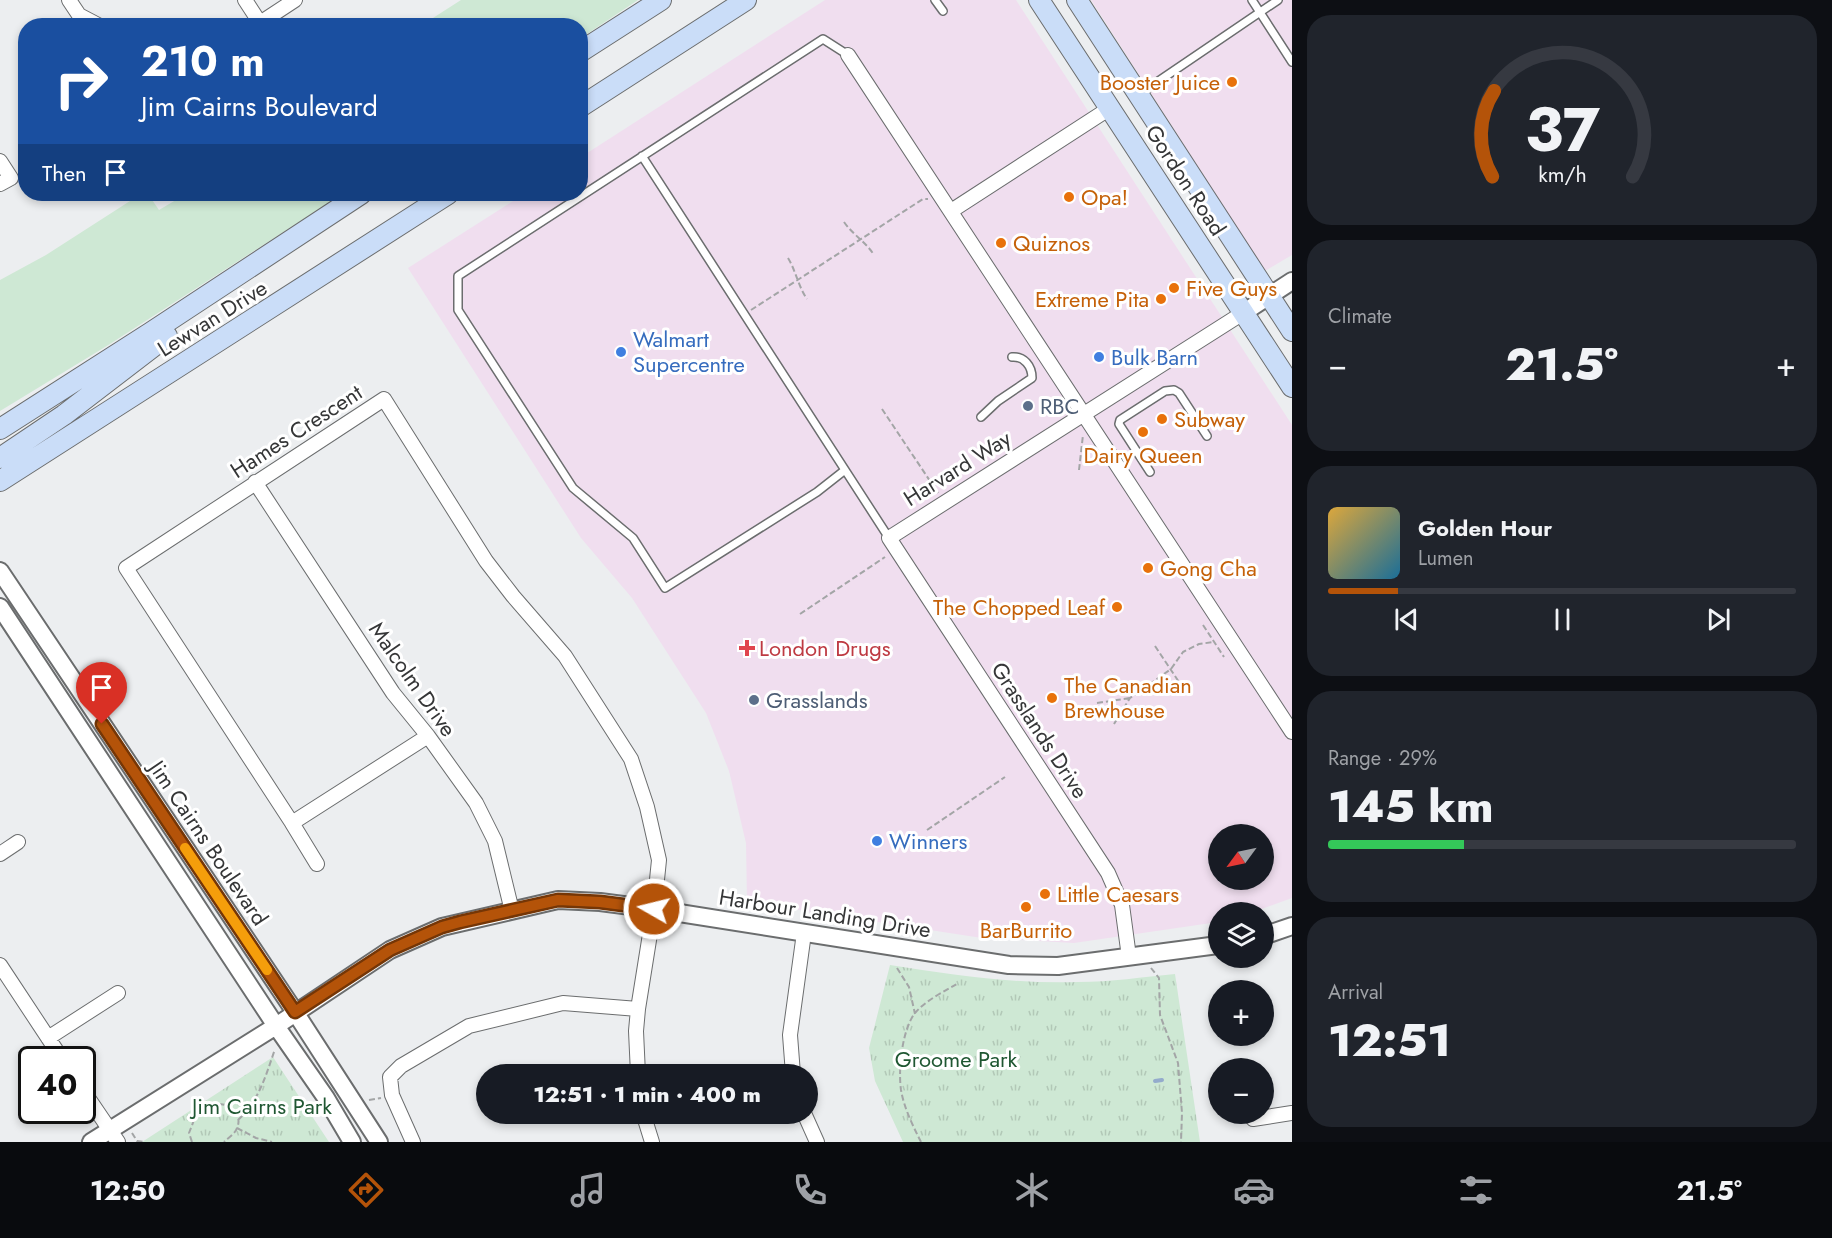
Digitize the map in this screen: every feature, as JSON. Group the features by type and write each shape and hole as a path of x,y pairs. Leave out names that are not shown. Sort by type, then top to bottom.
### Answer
{"main road":[{"path":"588,47 661,0"},
{"path":"615,85 729,0"},
{"path":"588,102 746,0"},
{"name":"Gordon Road","path":"1039,0 1292,387"},
{"name":"Gordon Road","path":"1077,0 1292,331"},
{"name":"Lewvan Drive","path":"0,429 350,201"},
{"name":"Lewvan Drive","path":"0,481 437,201"},
{"path":"0,458 64,415 289,240"}],"street":[{"path":"69,0 78,18"},
{"path":"245,0 257,18"},
{"path":"268,18 295,0"},
{"path":"848,55 1292,732"},
{"path":"951,211 1110,108"},
{"path":"0,161 11,178 0,184"},
{"name":"Harvard Way","path":"893,544 944,503 1292,281"},
{"name":"Hames Crescent","path":"292,823 126,568 384,399 486,561 565,656 631,759 647,807 659,860 654,909"},
{"name":"Malcolm Drive","path":"255,482 393,693 428,736 476,803 495,841 512,911"},
{"name":"Grasslands Drive","path":"893,544 1108,873 1122,905 1129,957"},
{"path":"0,559 27,613"},
{"name":"Jim Cairns Boulevard","path":"0,571 380,1142"},
{"name":"Jim Cairns Boulevard","path":"0,607 326,1098 352,1142"},
{"path":"317,864 292,823 428,736"},
{"path":"0,854 18,842"},
{"name":"Harbour Landing Drive","path":"91,1142 114,1136 279,1029 295,1012 390,950 442,927 558,900 600,902 654,909 1009,965 1058,966 1208,946"},
{"path":"638,1064 636,1031 638,1009 654,909"},
{"path":"1274,932 1292,926"},
{"path":"792,1064 790,1035 804,933"},
{"path":"0,965 53,1046"},
{"path":"48,1038 118,993"},
{"path":"412,1142 392,1095 390,1077 401,1066 469,1026 563,1003 638,1009"},
{"path":"96,1110 114,1136"},
{"path":"1274,1116 1292,1113"},
{"path":"646,1124 652,1142"},
{"path":"809,1124 817,1142"}],"lane":[{"path":"935,0 943,11"},
{"path":"1252,0 1292,62"},
{"path":"1139,95 1278,0"},
{"path":"588,191 823,39 848,55"},
{"path":"642,156 893,544"},
{"path":"573,201 458,276 458,310 573,488 633,538 665,588 817,492 845,470"},
{"path":"981,417 998,401 1032,378 1032,372 1024,359 1012,357"},
{"path":"1150,472 1119,424 1120,420 1165,391 1174,390 1179,393 1207,436"}],"path":[{"path":"745,315 797,279 923,199 928,200 938,192"},
{"path":"844,222 874,255"},
{"path":"788,258 807,299"},
{"path":"882,409 944,503"},
{"path":"1079,470 1084,414"},
{"path":"800,614 893,544"},
{"path":"1203,625 1224,657"},
{"path":"1114,724 1130,698 1171,669 1183,652 1199,644 1214,642"},
{"path":"1155,646 1185,692"},
{"path":"1097,703 1130,698"},
{"path":"927,830 1005,777"},
{"path":"897,968 909,987 915,1014"},
{"path":"1151,968 1159,978 1160,1016 1178,1063 1182,1113 1181,1142"},
{"path":"921,1142 910,1120 901,1090 904,1038 915,1014 934,998 957,984"},
{"path":"238,1120 248,1111 268,1072 279,1029"},
{"path":"354,1103 392,1095"},
{"path":"192,1142 189,1132 196,1115 205,1108 217,1104 228,1105 236,1111 238,1120 237,1128 224,1142"},
{"path":"237,1128 256,1138 272,1142"}],"shaded area":[{"name":"Grasslands","path":"825,0 1016,0 1292,425 1292,898 1274,904 1274,902 1208,902 1208,923 1074,943 982,938 747,902 746,843 729,771 706,713 632,598 581,538 408,268 513,201 588,201 588,152"},
{"path":"1091,0 1292,0 1292,255 1265,271"}],"green space":[{"path":"461,0 638,0 588,33 588,18 433,18"},
{"path":"130,201 153,201 159,210 174,201 331,201 110,344 0,411 0,280 46,255"},
{"name":"Groome Park","path":"890,965 1031,982 1103,981 1175,974 1200,1142 903,1142 875,1081 869,1048"},
{"name":"Jim Cairns Park","path":"273,1057 329,1142 142,1142"}],"waterway":[{"path":"1155,1081 1162,1080"}],"slow traffic":[{"path":"185,848 267,970"}],"place":[{"name":"Booster Juice","path":"1232,82"},
{"name":"Opa!","path":"1069,197"},
{"name":"Quiznos","path":"1001,243"},
{"name":"Five Guys","path":"1174,288"},
{"name":"Extreme Pita","path":"1161,299"},
{"name":"Walmart Supercentre","path":"621,352"},
{"name":"Bulk Barn","path":"1099,357"},
{"name":"RBC","path":"1028,406"},
{"name":"Subway","path":"1162,419"},
{"name":"Dairy Queen","path":"1143,432"},
{"name":"Gong Cha","path":"1148,568"},
{"name":"The Chopped Leaf","path":"1117,607"},
{"name":"London Drugs","path":"747,648"},
{"name":"The Canadian Brewhouse","path":"1052,698"},
{"name":"Grasslands","path":"754,700"},
{"name":"Winners","path":"877,841"},
{"name":"Little Caesars","path":"1045,894"},
{"name":"BarBurrito","path":"1026,907"}],"route":[{"path":"102,724 295,1012 390,950 442,927 558,900 600,902 654,909"}]}
